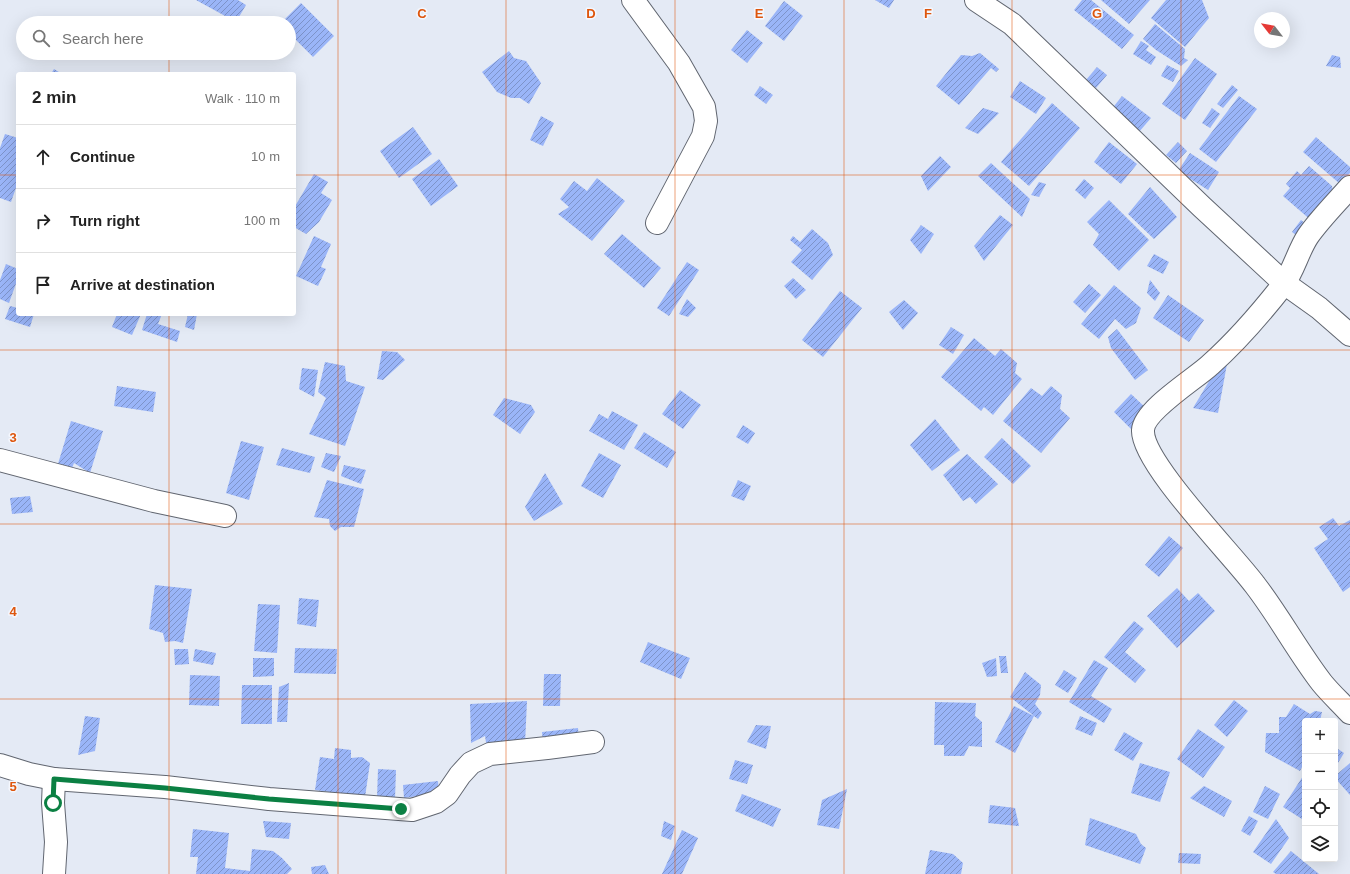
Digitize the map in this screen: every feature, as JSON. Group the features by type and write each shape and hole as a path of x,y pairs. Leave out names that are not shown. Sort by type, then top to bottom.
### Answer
{"street":[{"path":"633,0 679,63 704,107 706,121 703,136 657,223"},
{"path":"976,0 1012,24 1197,202 1284,283 1318,308 1350,335"},
{"path":"1350,187 1324,215 1307,237 1284,283 1233,344 1201,374 1158,406 1145,422 1143,428 1143,438 1146,447 1170,484 1256,585 1323,683 1350,713"},
{"path":"0,460 154,501 224,516"},
{"path":"0,765 29,774 54,779 165,788 269,799 412,810 436,802 447,794 460,775 471,763 490,754 593,742"},
{"path":"54,779 53,803 56,842 54,874"}],"building":[{"path":"196,0 238,0 246,5 240,16 225,16"},
{"path":"875,0 894,0 889,8"},
{"path":"1082,0 1091,0 1134,35 1122,49 1074,10"},
{"path":"1101,0 1150,0 1129,24"},
{"path":"1166,0 1202,0 1209,18 1185,47 1151,18"},
{"path":"784,1 803,16 784,41 765,26"},
{"path":"301,3 334,36 313,57 296,40 296,16 288,16"},
{"path":"1155,24 1185,49 1184,58 1188,60 1181,66 1156,50 1143,39"},
{"path":"747,30 763,43 747,63 731,50"},
{"path":"1141,41 1149,46 1146,50 1156,57 1151,65 1133,54"},
{"path":"509,51 514,58 526,61 541,83 529,104 520,98 511,98 497,92 482,72"},
{"path":"980,53 999,69 996,72 991,68 959,105 936,86 961,55 972,56"},
{"path":"1332,55 1340,57 1341,68 1326,66"},
{"path":"1195,58 1217,74 1185,120 1162,104"},
{"path":"1167,65 1179,71 1173,82 1161,76"},
{"path":"1097,67 1107,75 1096,88 1086,80"},
{"path":"1020,81 1046,98 1036,114 1010,97"},
{"path":"1232,85 1238,90 1223,108 1217,104"},
{"path":"760,86 773,95 766,104 754,95"},
{"path":"1122,96 1151,118 1139,132 1111,110"},
{"path":"1239,96 1257,109 1216,162 1199,149"},
{"path":"1052,103 1080,128 1029,186 1001,162"},
{"path":"983,108 999,113 978,134 965,128"},
{"path":"1212,108 1220,114 1210,128 1202,123"},
{"path":"541,116 554,123 543,146 530,140"},
{"path":"413,127 432,154 399,178 380,151"},
{"path":"5,134 16,137 16,188 11,202 0,198 0,148"},
{"path":"1316,137 1350,167 1350,173 1340,184 1303,152"},
{"path":"1109,142 1137,164 1121,184 1094,162"},
{"path":"1178,142 1187,151 1176,163 1166,155"},
{"path":"1190,153 1219,172 1208,190 1178,171"},
{"path":"940,156 951,167 928,191 921,176"},
{"path":"439,159 458,186 431,206 412,179"},
{"path":"991,163 1030,199 1022,217 978,176"},
{"path":"1309,166 1332,186 1334,198 1313,222 1283,196 1290,188 1286,184 1297,171 1301,175"},
{"path":"314,174 328,182 321,193 332,200 319,222 306,234 296,228 296,205"},
{"path":"597,178 625,201 592,241 558,214 569,207 560,199 574,181 587,191"},
{"path":"1084,179 1094,188 1085,199 1075,190"},
{"path":"1039,182 1046,184 1039,197 1031,195"},
{"path":"1150,187 1177,217 1154,239 1128,214"},
{"path":"1109,200 1149,240 1119,271 1093,245 1099,234 1087,222"},
{"path":"1000,215 1013,225 984,261 974,246"},
{"path":"1301,220 1308,226 1300,238 1292,232"},
{"path":"921,225 934,234 921,254 910,240"},
{"path":"812,229 828,243 833,255 812,280 791,262 802,250 790,240 793,236 800,242"},
{"path":"622,234 661,268 644,288 604,254"},
{"path":"314,236 331,244 321,267 326,269 318,286 296,276"},
{"path":"1154,254 1169,262 1163,274 1147,266"},
{"path":"687,262 699,270 669,316 657,308"},
{"path":"6,264 16,268 16,284 9,303 0,299 0,280"},
{"path":"793,278 806,290 796,299 784,286"},
{"path":"1150,280 1160,293 1155,301 1147,293"},
{"path":"1089,284 1101,295 1085,313 1073,302"},
{"path":"1114,285 1141,308 1136,323 1126,329 1115,319 1099,339 1081,324"},
{"path":"840,291 862,308 823,357 802,340"},
{"path":"1168,295 1204,320 1189,342 1153,318"},
{"path":"687,299 696,308 688,317 679,314"},
{"path":"904,300 918,313 903,330 889,312"},
{"path":"10,306 16,308 16,316 33,316 30,327 5,319"},
{"path":"116,316 140,316 132,335 112,327"},
{"path":"146,316 161,316 158,324 180,331 177,342 142,330"},
{"path":"188,316 197,316 194,330 185,327"},
{"path":"951,327 964,335 953,354 939,345"},
{"path":"1117,329 1148,370 1135,380 1111,348 1108,337"},
{"path":"974,338 995,356 1001,349 1017,363 1015,373 1022,379 993,415 984,407 981,411 941,377"},
{"path":"382,351 397,352 405,360 383,380 377,379"},
{"path":"325,362 345,366 346,381 365,387 345,446 309,434 326,398 318,392"},
{"path":"1220,363 1227,364 1218,413 1193,408"},
{"path":"302,368 318,370 314,397 299,389"},
{"path":"117,386 156,392 153,412 114,406"},
{"path":"1051,386 1062,395 1060,409 1070,418 1041,453 1003,421 1031,388 1042,396"},
{"path":"680,390 701,405 683,429 662,414"},
{"path":"1131,394 1148,410 1131,429 1114,412"},
{"path":"504,398 531,405 535,412 520,434 493,415"},
{"path":"612,411 638,425 624,450 589,431 599,414 608,419"},
{"path":"935,419 960,450 932,471 910,445"},
{"path":"71,421 103,431 90,473 74,463 71,471 57,467"},
{"path":"743,425 755,433 748,444 736,437"},
{"path":"644,432 676,452 667,468 634,448"},
{"path":"1002,438 1031,466 1013,484 984,457"},
{"path":"241,441 264,447 249,500 226,493"},
{"path":"282,448 315,457 310,473 276,465"},
{"path":"326,453 341,456 334,472 321,467"},
{"path":"599,453 621,465 603,498 581,486"},
{"path":"967,454 998,484 976,504 970,497 963,501 943,475"},
{"path":"344,465 366,470 361,484 341,476"},
{"path":"545,473 563,504 534,521 525,507"},
{"path":"327,480 364,489 354,527 341,527 335,531 330,526 329,519 314,517"},
{"path":"738,480 751,486 744,501 731,496"},
{"path":"30,496 33,512 12,514 10,498"},
{"path":"1333,518 1339,526 1350,520 1350,587 1343,592 1314,548 1328,539 1319,527"},
{"path":"1169,536 1183,548 1159,577 1145,565"},
{"path":"155,585 192,589 183,643 175,641 165,642 163,633 149,629"},
{"path":"1177,588 1189,601 1198,593 1215,611 1177,648 1147,616"},
{"path":"299,598 319,600 316,627 297,624"},
{"path":"258,604 280,605 277,653 254,651"},
{"path":"1134,621 1144,629 1125,652 1146,670 1135,683 1104,657"},
{"path":"648,642 690,658 681,679 640,662"},
{"path":"295,648 337,649 336,674 294,673"},
{"path":"174,649 188,649 189,664 175,665"},
{"path":"195,649 216,653 213,665 193,661"},
{"path":"999,656 1006,656 1008,673 1001,673"},
{"path":"253,658 274,658 274,676 253,677"},
{"path":"996,658 997,676 987,677 982,663"},
{"path":"1094,660 1108,668 1091,696 1112,709 1104,723 1069,702"},
{"path":"1064,670 1077,678 1068,693 1055,685"},
{"path":"1025,672 1041,685 1040,695 1035,704 1042,713 1038,719 1010,697"},
{"path":"544,674 561,674 560,706 543,706"},
{"path":"190,675 220,676 219,706 189,705"},
{"path":"289,683 287,722 277,722 279,687"},
{"path":"242,685 272,685 272,724 241,724"},
{"path":"1234,700 1248,711 1227,737 1214,725"},
{"path":"527,701 525,744 487,749 485,736 471,743 470,704"},
{"path":"935,702 976,703 975,716 982,722 982,747 969,746 964,756 944,756 944,745 934,745"},
{"path":"1294,704 1310,714 1315,711 1322,712 1321,718 1302,718 1302,767 1300,771 1265,752 1266,733 1279,733 1279,717 1286,717"},
{"path":"1014,706 1034,716 1015,753 995,742"},
{"path":"85,716 100,718 95,751 78,755"},
{"path":"1080,716 1097,723 1092,736 1075,729"},
{"path":"756,725 771,726 766,749 747,742"},
{"path":"578,728 579,740 543,743 542,732"},
{"path":"1198,729 1225,747 1203,778 1177,759"},
{"path":"1124,732 1143,743 1133,761 1114,750"},
{"path":"335,748 351,750 351,758 362,757 370,763 365,797 315,790 320,757 334,759"},
{"path":"1338,749 1344,753 1338,763"},
{"path":"735,760 753,765 747,784 729,779"},
{"path":"1140,763 1170,772 1160,802 1131,793"},
{"path":"1350,763 1350,795 1338,781 1338,773"},
{"path":"378,769 396,770 395,799 377,798"},
{"path":"1302,778 1302,819 1283,807"},
{"path":"438,781 439,793 404,798 403,785"},
{"path":"1204,786 1232,801 1224,817 1190,798"},
{"path":"1265,786 1280,794 1268,819 1253,812"},
{"path":"847,789 839,829 817,825 822,800"},
{"path":"742,794 781,809 773,827 735,811"},
{"path":"990,805 1015,808 1019,826 988,823"},
{"path":"1249,816 1258,821 1250,836 1241,831"},
{"path":"1090,818 1136,834 1141,844 1146,848 1140,864 1085,845"},
{"path":"1276,819 1289,838 1271,864 1253,852"},
{"path":"263,821 291,823 289,839 266,837"},
{"path":"664,821 675,826 671,840 661,836"},
{"path":"193,829 229,833 225,868 250,871 252,849 273,851 292,869 287,874 196,874 198,857 190,857"},
{"path":"682,830 698,838 682,874 662,874"},
{"path":"930,850 953,854 963,863 961,874 925,874"},
{"path":"1291,851 1302,860 1302,862 1304,862 1319,874 1276,874 1273,872"},
{"path":"1179,853 1201,854 1200,864 1178,863"},
{"path":"325,865 329,874 312,874 311,867"}],"route":[{"path":"53,803 54,779 165,788 269,799 401,809"}]}
